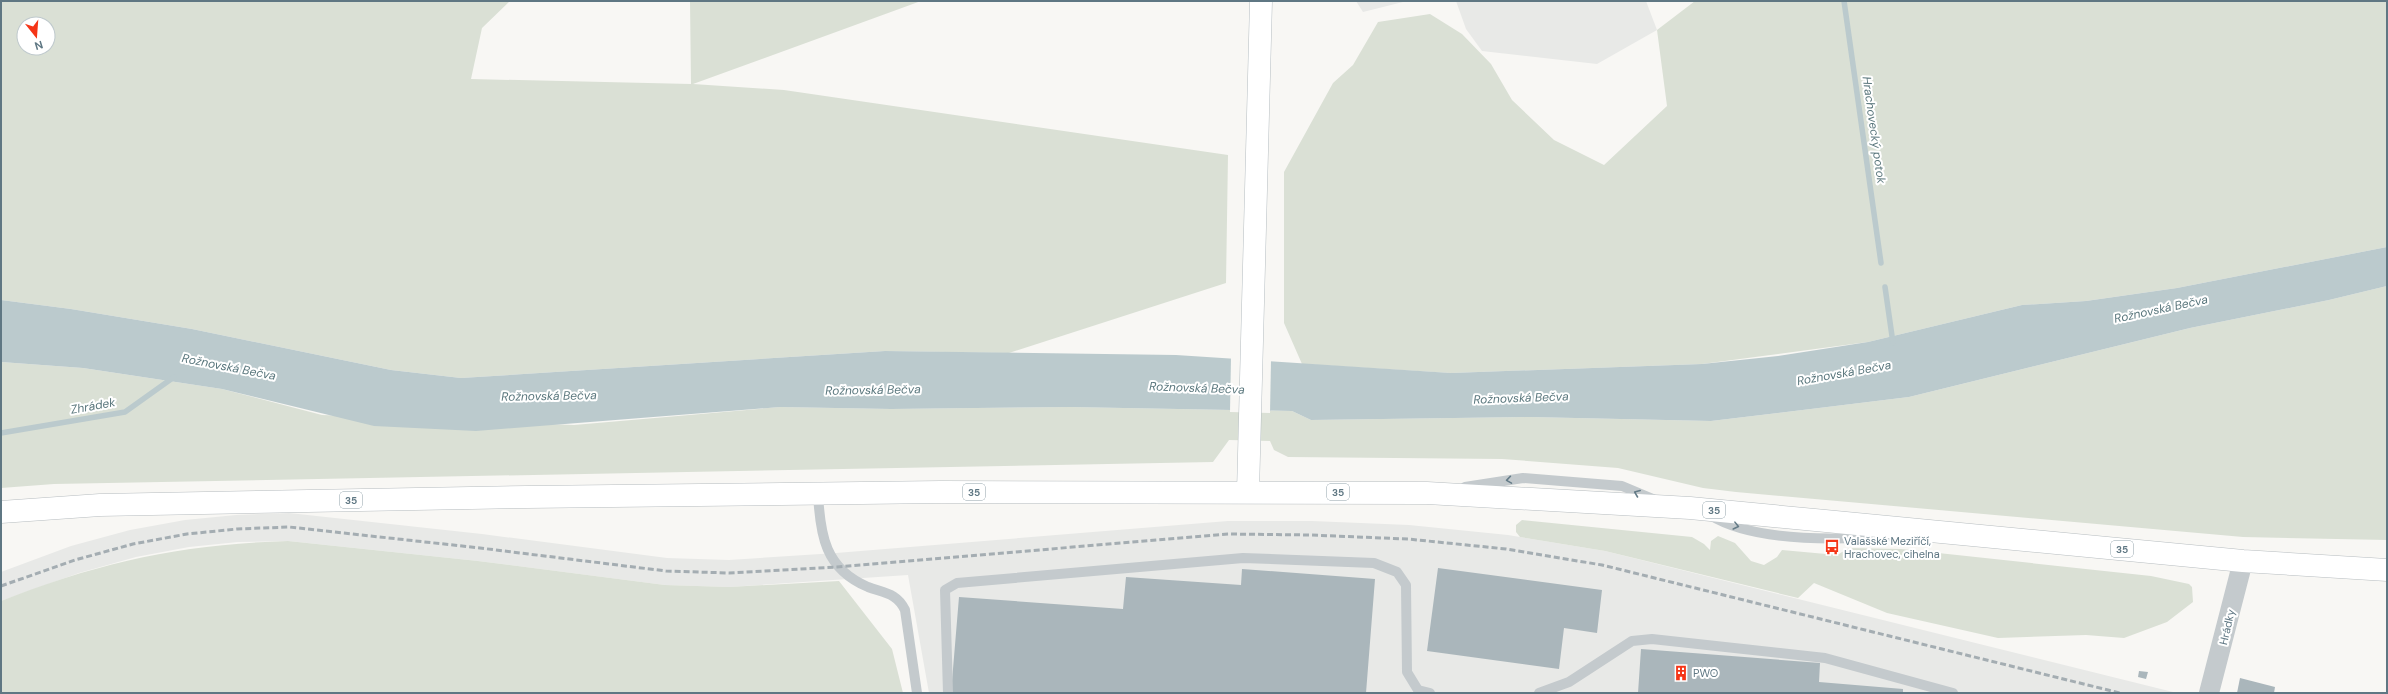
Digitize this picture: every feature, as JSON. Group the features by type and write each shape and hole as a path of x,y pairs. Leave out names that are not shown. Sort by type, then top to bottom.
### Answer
{"main road":[{"path":"1248,492 1261,1"},
{"name":"35","path":"1,512 108,504 818,493 1427,493 1702,509 2243,561 2387,570"}],"street":[{"name":"Hrádky","path":"2209,693 2243,561"}],"lane":[{"path":"818,493 822,533 826,546 838,567 851,578 868,587 890,594 901,601 905,610 917,693"},
{"path":"948,693 945,590 956,583 1243,558 1374,563 1397,572 1406,585 1407,672 1418,690 1430,693"},
{"path":"1540,693 1569,682 1632,641 1652,639 1825,658 1953,693"}],"shaded area":[{"path":"1,1 510,1 482,28 471,79 691,84 690,1 921,1 693,84 784,90 1228,155 1226,283 1009,353 885,351 461,378 391,370 192,329 71,309 1,300"},
{"path":"1356,1 1407,1 1363,12"},
{"path":"1456,1 1646,1 1657,30 1597,64 1482,51 1466,29"},
{"path":"1695,1 2387,1 2387,247 2177,288 2086,301 2022,305 1868,342 1702,364 1451,373 1302,364 1284,323 1284,172 1333,83 1353,65 1378,22 1430,14 1462,34 1491,64 1512,100 1554,140 1604,165 1667,106 1657,30"},
{"path":"2387,286 2387,540 2243,537 1736,492 1703,488 1618,468 1502,459 1288,457 1274,450 1270,441 1229,440 1213,462 54,484 1,488 1,362 83,368 222,389 322,415 574,425 780,407 891,409 1070,407 1292,411 1311,420 1530,417 1711,421 1909,397 2190,328 2329,300"},
{"path":"289,513 482,534 667,558 729,560 836,553 1228,521 1312,521 1409,525 1508,535 1605,551 2177,693 929,693 908,575 729,587 665,585 478,561 288,541 238,542 189,547 136,557 79,573 1,601 1,572 71,546 130,530 185,520 236,515"},
{"path":"1522,520 1692,537 1704,544 1710,550 1711,541 1718,536 1735,543 1751,561 1764,565 1777,557 1782,550 1837,555 1849,548 1901,549 2151,576 2189,584 2192,587 2193,602 2167,622 2124,638 2086,635 1998,638 1887,613 1814,583 1798,598 1605,551 1520,537 1516,532 1516,525"},
{"path":"288,541 478,561 665,585 729,587 839,581 892,649 903,693 1,693 1,601 37,587 72,576 142,558 213,546"}],"water":[{"name":"Rožnovská Bečva","path":"2387,247 2387,286 2329,300 2190,328 1909,397 1711,421 1530,417 1311,420 1292,411 1070,407 891,409 780,407 476,431 374,426 222,389 83,368 1,362 1,300 71,309 192,329 391,370 461,378 885,351 1176,355 1451,373 1702,364 1778,356 1868,342 2022,305 2086,301 2177,288"}],"pier":[{"path":"1231,357 1271,360 1270,413 1230,412"}],"building":[{"path":"1438,568 1602,590 1597,633 1564,628 1559,669 1427,651"},
{"path":"1242,569 1375,579 1366,693 951,693 959,597 1123,609 1126,577 1241,585"},
{"name":"PWO","path":"1641,649 1820,663 1819,682 1903,689 1903,693 1638,693"},
{"path":"2139,671 2148,672 2146,679 2138,677"},
{"path":"2240,678 2275,687 2274,693 2237,693"}],"waterway":[{"name":"Hrachovecký potok","path":"1844,1 1881,263"},
{"name":"Hrachovecký potok","path":"1885,287 1893,343"},
{"name":"Zhrádek","path":"1,433 125,412 174,377"}],"railway":[{"path":"1,586 75,560 133,544 187,534 237,529 289,527 480,548 666,571 729,573 837,567 1228,534 1311,535 1408,539 1506,549 1602,565 2120,693"}],"place":[{"name":"Valašské Meziříčí, Hrachovec, cihelna","path":"1832,547"},
{"name":"PWO","path":"1681,673"}]}
